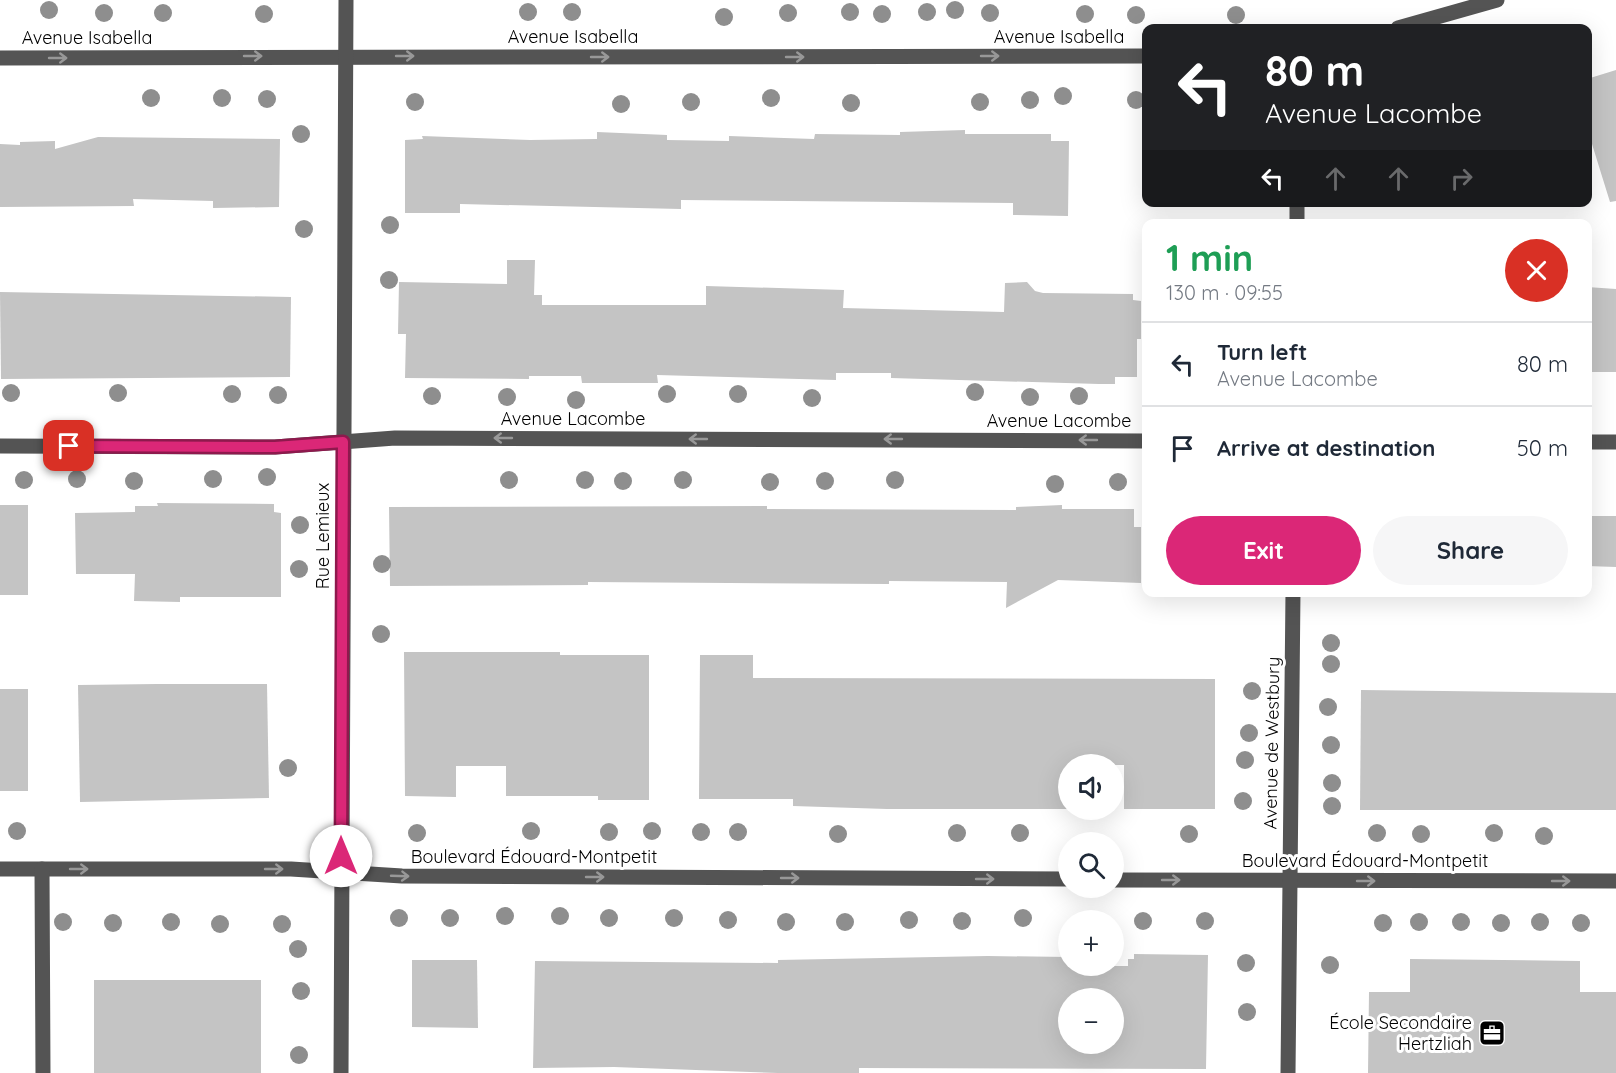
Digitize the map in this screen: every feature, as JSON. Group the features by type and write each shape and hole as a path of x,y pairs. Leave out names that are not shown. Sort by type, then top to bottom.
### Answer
{"street":[{"name":"Rue Lemieux","path":"341,1073 346,0"},
{"path":"1412,24 1497,0"},
{"name":"Avenue Isabella","path":"0,58 1142,56"},
{"name":"Avenue Lacombe","path":"0,446 275,447 395,438 1142,441"},
{"path":"1592,442 1616,442"},
{"name":"Avenue de Westbury","path":"1288,1073 1293,597"},
{"name":"Boulevard Édouard-Montpetit","path":"0,869 291,869 402,876 1058,879"},
{"path":"42,869 43,1073"},
{"name":"Boulevard Édouard-Montpetit","path":"1124,880 1616,881"}],"building":[{"path":"1616,70 1616,201 1610,202 1592,144 1592,77"},
{"path":"965,130 965,134 1051,134 1051,141 1069,141 1068,216 1013,215 1013,203 681,200 681,209 460,204 460,213 405,213 405,140 423,139 422,136 530,140 597,139 597,132 667,135 667,140 729,141 729,136 814,139 815,134 900,135 900,132"},
{"path":"98,137 280,139 279,207 213,208 213,201 133,199 134,206 0,207 0,144 20,145 20,142 55,141 55,149"},
{"path":"507,260 535,260 534,295 542,295 542,305 706,305 706,286 844,290 843,308 1004,312 1005,283 1027,282 1035,291 1043,293 1133,294 1133,300 1141,301 1141,339 1137,339 1137,377 1115,377 1115,384 891,378 891,373 836,373 836,380 657,375 658,383 582,383 581,376 529,376 529,379 405,378 406,334 398,334 399,282 507,284"},
{"path":"1592,287 1616,289 1616,372 1592,372"},
{"path":"0,292 291,297 290,377 1,379"},
{"path":"157,503 274,504 274,512 281,513 281,597 180,597 180,602 134,601 135,574 76,574 75,513 135,512 135,506 158,506"},
{"path":"0,505 28,505 28,595 0,595"},
{"path":"1062,505 1062,509 1134,509 1134,527 1141,527 1141,583 1058,580 1006,608 1007,582 889,581 889,584 588,582 588,585 390,586 389,507 767,506 767,509 1016,510 1016,507"},
{"path":"1592,516 1616,516 1616,567 1592,566"},
{"path":"404,652 560,652 560,655 649,655 649,800 598,800 598,796 506,796 506,766 456,766 456,797 405,796"},
{"path":"700,655 753,655 753,678 1215,679 1215,809 1124,809 1124,754 1058,754 1058,809 887,809 793,806 793,799 699,799"},
{"path":"267,684 269,798 80,802 78,685"},
{"path":"0,689 28,689 28,791 0,791"},
{"path":"1361,690 1616,693 1616,810 1360,810"},
{"path":"1134,954 1208,955 1206,1069 859,1068 859,1073 778,1073 614,1067 533,1068 535,961 778,963 778,960 1058,957 1058,976 1124,976 1124,966 1128,966 1128,959 1134,959"},
{"name":"École Secondaire Hertzliah","path":"1410,959 1580,961 1580,992 1616,992 1616,1073 1368,1073 1369,992 1410,992"},
{"path":"412,960 477,960 478,1028 412,1027"},
{"path":"94,980 261,980 261,1073 94,1073"}],"place":[{"name":"École Secondaire Hertzliah","path":"1492,1033"}],"route":[{"path":"69,446 275,447 343,442 341,856"}]}
